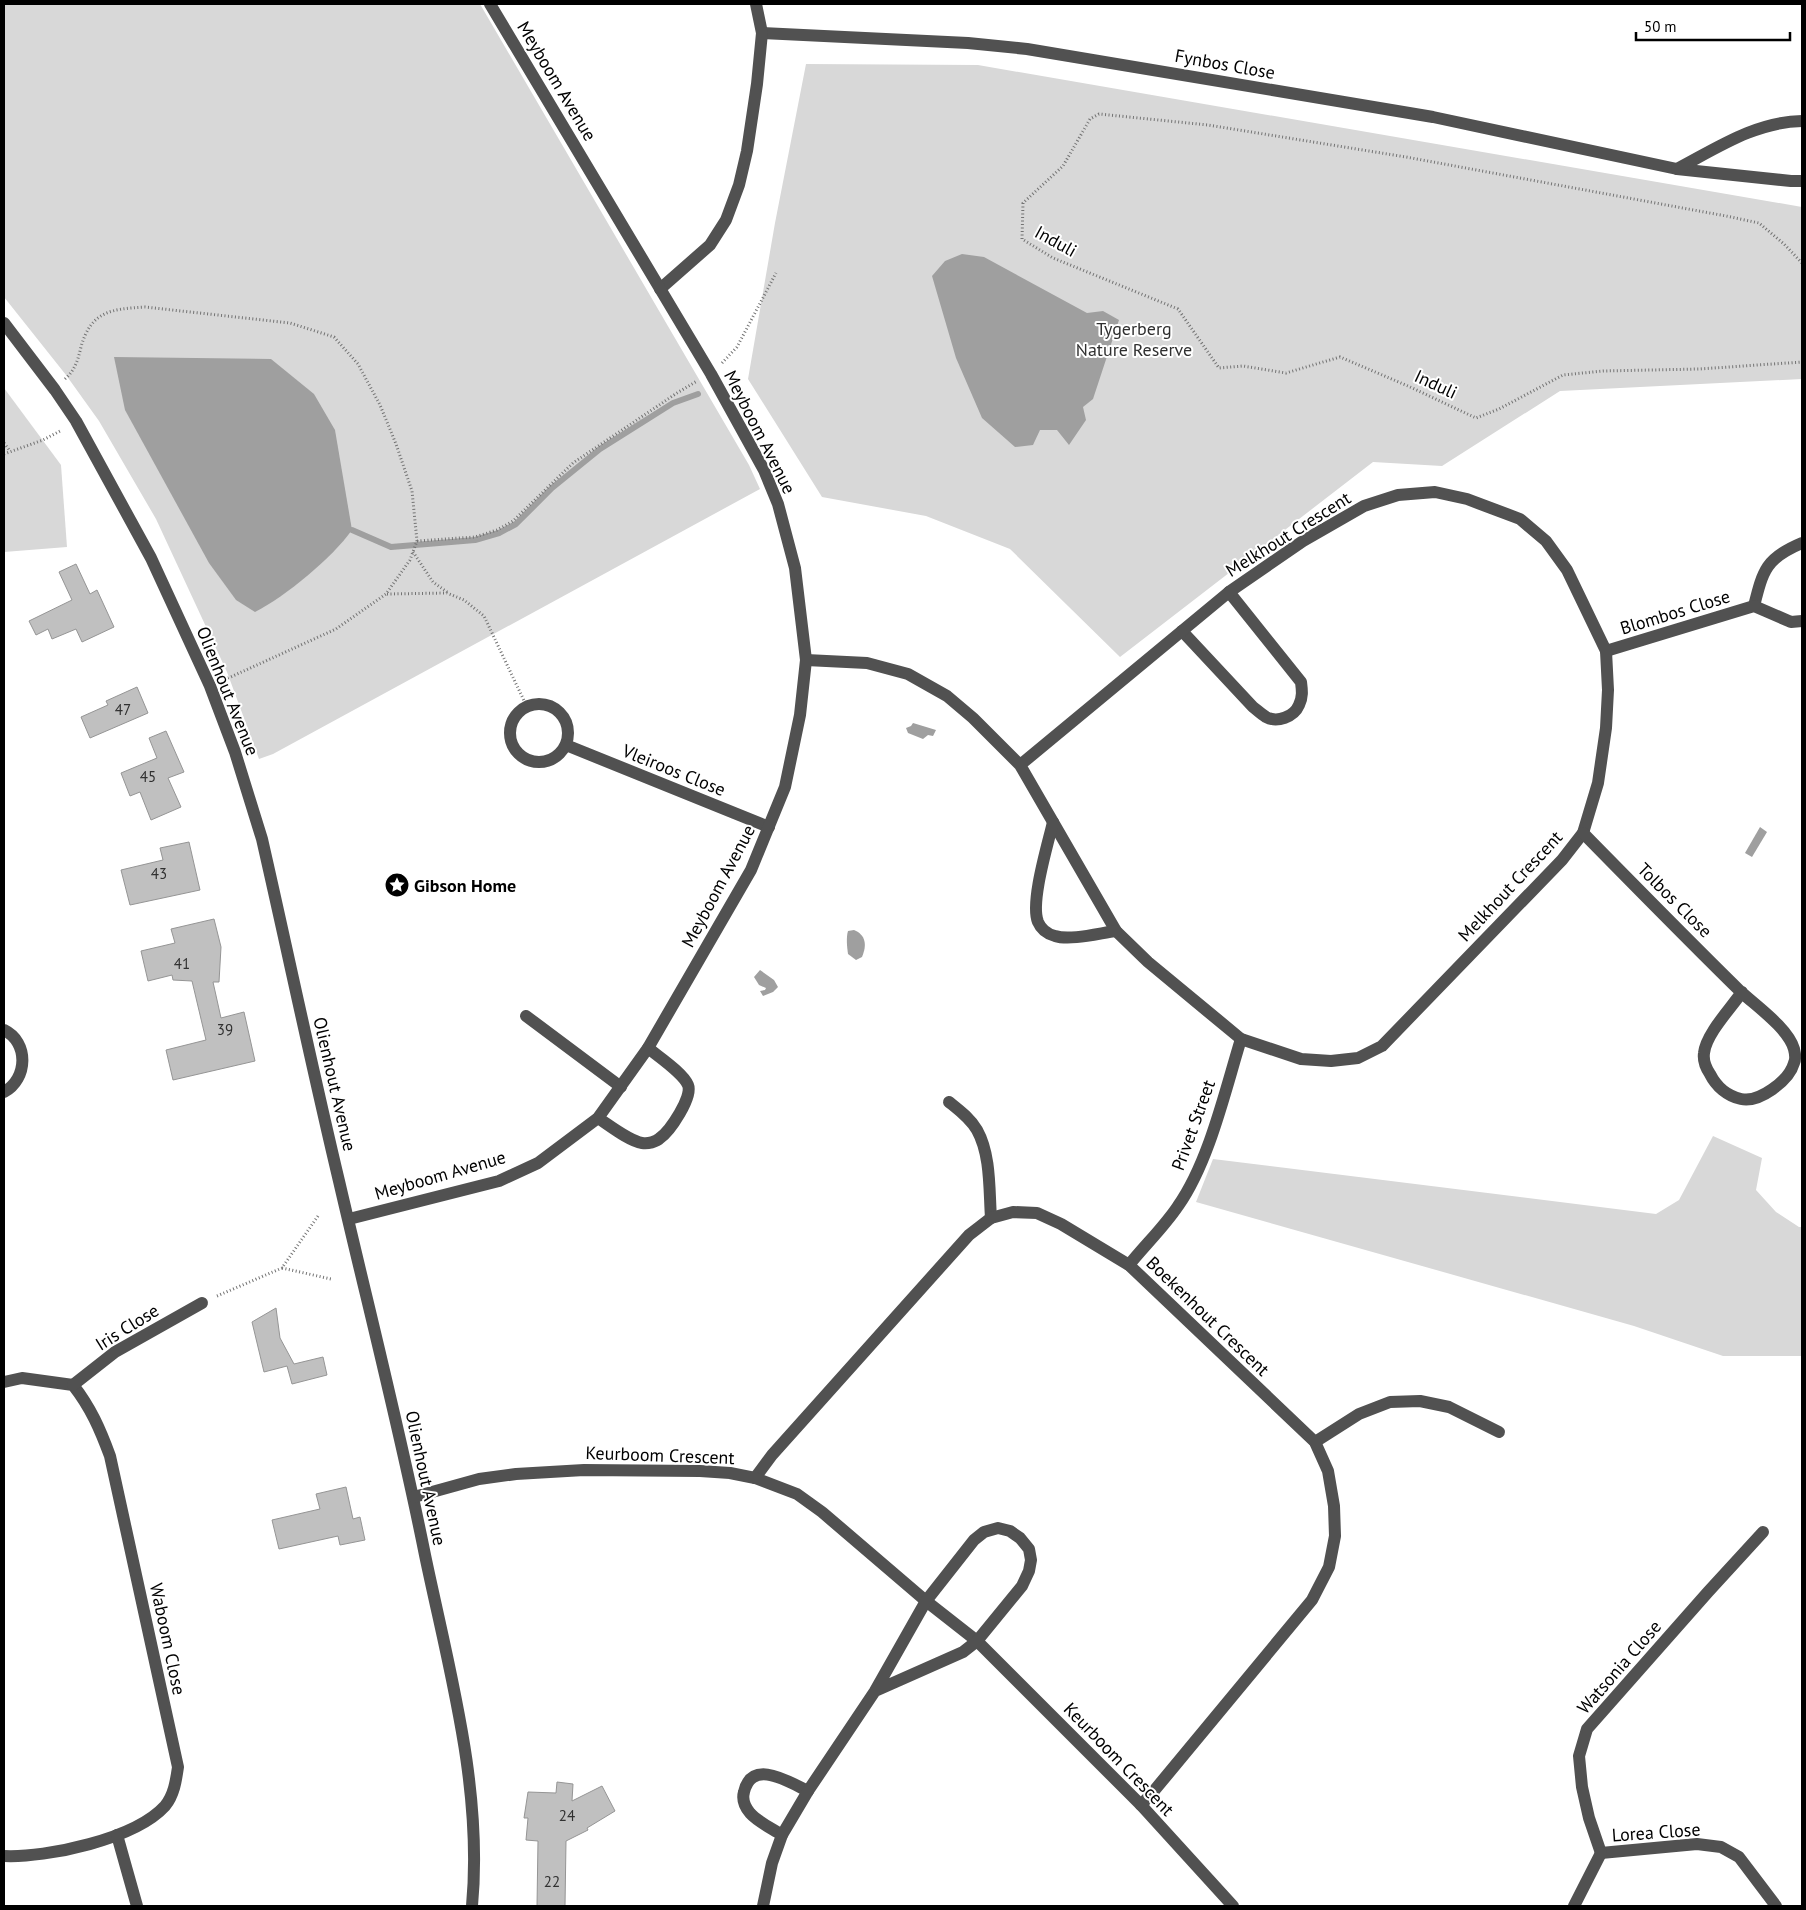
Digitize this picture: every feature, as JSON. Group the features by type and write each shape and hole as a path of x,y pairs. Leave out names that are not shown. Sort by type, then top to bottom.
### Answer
{"street":[{"name":"Meyboom Avenue","path":"349,1219 498,1180 538,1163 598,1118 648,1048 751,870 786,787 800,716 806,660 795,568 778,504 764,470 712,374 490,4"},
{"path":"660,289 710,245 726,220 739,185 748,152 762,33 756,4"},
{"name":"Fynbos Close","path":"762,33 1028,49 1433,117 1677,169 1791,181 1802,180"},
{"path":"1677,169 1746,132 1768,125 1802,121"},
{"name":"Olienhout Avenue","path":"4,323 76,421 151,558 210,686 235,752 262,839 414,1497 464,1745 472,1810 474,1875 472,1906"},
{"name":"Melkhout Crescent","path":"806,660 867,663 908,674 947,696 973,718 1020,765 1116,931 1148,962 1241,1039 1301,1059 1331,1061 1358,1058 1382,1046 1562,860 1583,833 1598,783 1606,728 1608,690 1606,650 1567,570 1546,541 1520,519 1468,499 1435,492 1398,495 1364,506 1303,541 1229,592 1020,765"},
{"name":"Blombos Close","path":"1754,606 1764,570 1773,558 1802,543"},
{"name":"Melkhout Crescent","path":"1182,631 1253,707 1266,717 1276,720 1289,716 1299,707 1302,694 1301,682 1229,592"},
{"name":"Blombos Close","path":"1606,650 1754,606 1791,622 1802,621"},
{"path":"537,704 556,710 567,725 566,745 553,759 535,762 518,754 513,746 510,728 514,719 528,706 537,704"},
{"name":"Vleiroos Close","path":"566,745 769,827"},
{"path":"1053,822 1037,895 1038,922 1045,932 1056,937 1116,931"},
{"name":"Tolbos Close","path":"1583,833 1742,992 1797,1044 1794,1063 1785,1078 1772,1090 1757,1098 1742,1100 1727,1094 1713,1081 1705,1066 1704,1054 1707,1040 1742,992"},
{"path":"526,1016 621,1087"},
{"path":"4,1030 16,1039 21,1050 23,1062 21,1073 15,1083 4,1092"},
{"name":"Privet Street","path":"1129,1264 1178,1206 1193,1180 1204,1156 1241,1039"},
{"path":"598,1118 641,1143 651,1143 660,1138 670,1128 684,1105 690,1089 682,1077 648,1048"},
{"path":"950,1102 968,1118 977,1130 981,1141 988,1176 991,1218"},
{"name":"Boekenhout Crescent","path":"756,1478 772,1455 962,1243 991,1218 1013,1212 1038,1214 1061,1224 1129,1264 1315,1442 1328,1471 1334,1506 1335,1536 1330,1567 1312,1600 1154,1792 1141,1805"},
{"name":"Iris Close","path":"73,1385 115,1352 202,1303"},
{"path":"4,1382 22,1378 73,1385"},
{"name":"Waboom Close","path":"4,1856 21,1856 60,1851 117,1835 148,1820 165,1806 175,1788 178,1767 110,1456 100,1427 86,1402 73,1385"},
{"path":"1315,1442 1359,1414 1390,1402 1420,1401 1449,1407 1499,1432"},
{"name":"Keurboom Crescent","path":"414,1497 479,1479 548,1471 700,1471 730,1473 756,1478 797,1494 822,1512 926,1601 977,1641 1141,1805 1233,1906"},
{"path":"762,1906 772,1863 782,1835 808,1791 875,1691 926,1601 974,1540 984,1532 998,1528 1010,1531 1020,1538 1029,1549 1031,1560 1029,1571 1022,1586 977,1641 963,1652 875,1691"},
{"name":"Watsonia Close","path":"1601,1853 1589,1818 1578,1756 1587,1729 1763,1532"},
{"path":"782,1835 750,1812 744,1804 745,1786 751,1777 760,1774 782,1778 808,1791"},
{"path":"117,1835 137,1906"},
{"name":"Lorea Close","path":"1574,1906 1601,1853 1697,1844 1721,1847 1739,1857 1776,1906"}],"path":[{"name":"Induli","path":"1802,263 1784,244 1759,223 1726,216 1406,157 1208,125 1099,114 1090,119 1063,166 1023,203 1022,239 1052,258 1178,309 1219,368 1243,366 1286,373 1340,357 1476,418 1499,409 1563,375 1603,371 1699,369 1802,362"},
{"path":"417,541 475,537 497,530 513,521 573,462 677,393 712,374 737,347 776,273"},
{"path":"65,379 76,366 85,333 99,316 122,309 145,308 264,319 290,323 334,337 358,364 384,413 412,491 417,541 402,573 386,594 336,630 224,680"},
{"path":"4,454 42,440 62,430"},
{"path":"4,443 10,452"},
{"path":"413,552 433,582 447,592 464,600 484,616 528,706"},
{"path":"386,594 447,592"},
{"path":"202,1303 282,1268 318,1216"},
{"path":"282,1268 331,1279"}],"green space":[{"path":"4,4 480,4 749,465 760,489 273,754 259,759 227,672 156,519 99,421 66,375 4,297"},
{"name":"Tygerberg Nature Reserve","path":"806,64 978,65 1802,207 1802,379 1560,391 1442,466 1373,462 1120,657 1010,549 926,516 822,497 748,379 775,223"},
{"path":"4,388 61,465 67,547 4,552"},
{"path":"1713,1136 1762,1158 1756,1190 1776,1212 1802,1227 1802,1356 1723,1356 1634,1326 1196,1202 1213,1159 1656,1214 1679,1200"}],"shaded area":[{"path":"962,254 984,257 1087,313 1103,311 1119,320 1093,399 1083,407 1086,420 1069,445 1057,430 1040,430 1033,445 1015,447 982,418 956,358 932,276 945,261"},
{"path":"114,357 271,359 314,394 335,430 352,530 308,576 267,605 255,612 236,600 209,563 125,410"},
{"path":"913,723 936,730 933,736 928,735 923,739 908,733 906,728"},
{"path":"1760,827 1767,832 1752,857 1745,853"},
{"path":"854,930 861,935 865,945 862,957 856,960 848,954 847,945 848,931"},
{"path":"760,970 774,980 778,987 773,992 763,996 760,991 766,988 759,985 754,977"}],"building":[{"path":"76,564 90,594 97,590 114,627 82,642 76,629 52,639 48,629 36,635 29,621 72,600 59,572"},
{"path":"137,687 148,713 90,738 81,717 108,705 106,701"},
{"path":"166,731 184,772 168,778 181,807 151,820 140,792 130,796 121,773 157,758 149,738"},
{"path":"189,842 200,890 130,905 121,870 163,860 160,848"},
{"path":"214,919 221,947 219,982 213,982 221,1018 244,1012 255,1061 173,1080 166,1050 206,1040 192,981 173,980 172,975 148,981 141,951 175,943 171,929"},
{"path":"276,1308 280,1338 294,1364 323,1357 327,1375 292,1384 287,1366 264,1372 252,1322"},
{"path":"346,1487 353,1519 360,1517 365,1540 340,1545 338,1536 279,1549 272,1520 320,1509 316,1494"},
{"path":"557,1782 573,1784 572,1801 602,1786 615,1811 587,1828 588,1830 566,1841 565,1906 537,1906 538,1841 526,1840 528,1818 524,1818 528,1792 556,1793"}],"waterway":[{"path":"352,530 391,547 475,540 499,533 516,524 552,488 600,449 673,403 698,394"}],"place":[{"name":"Gibson Home","path":"397,885"}]}
